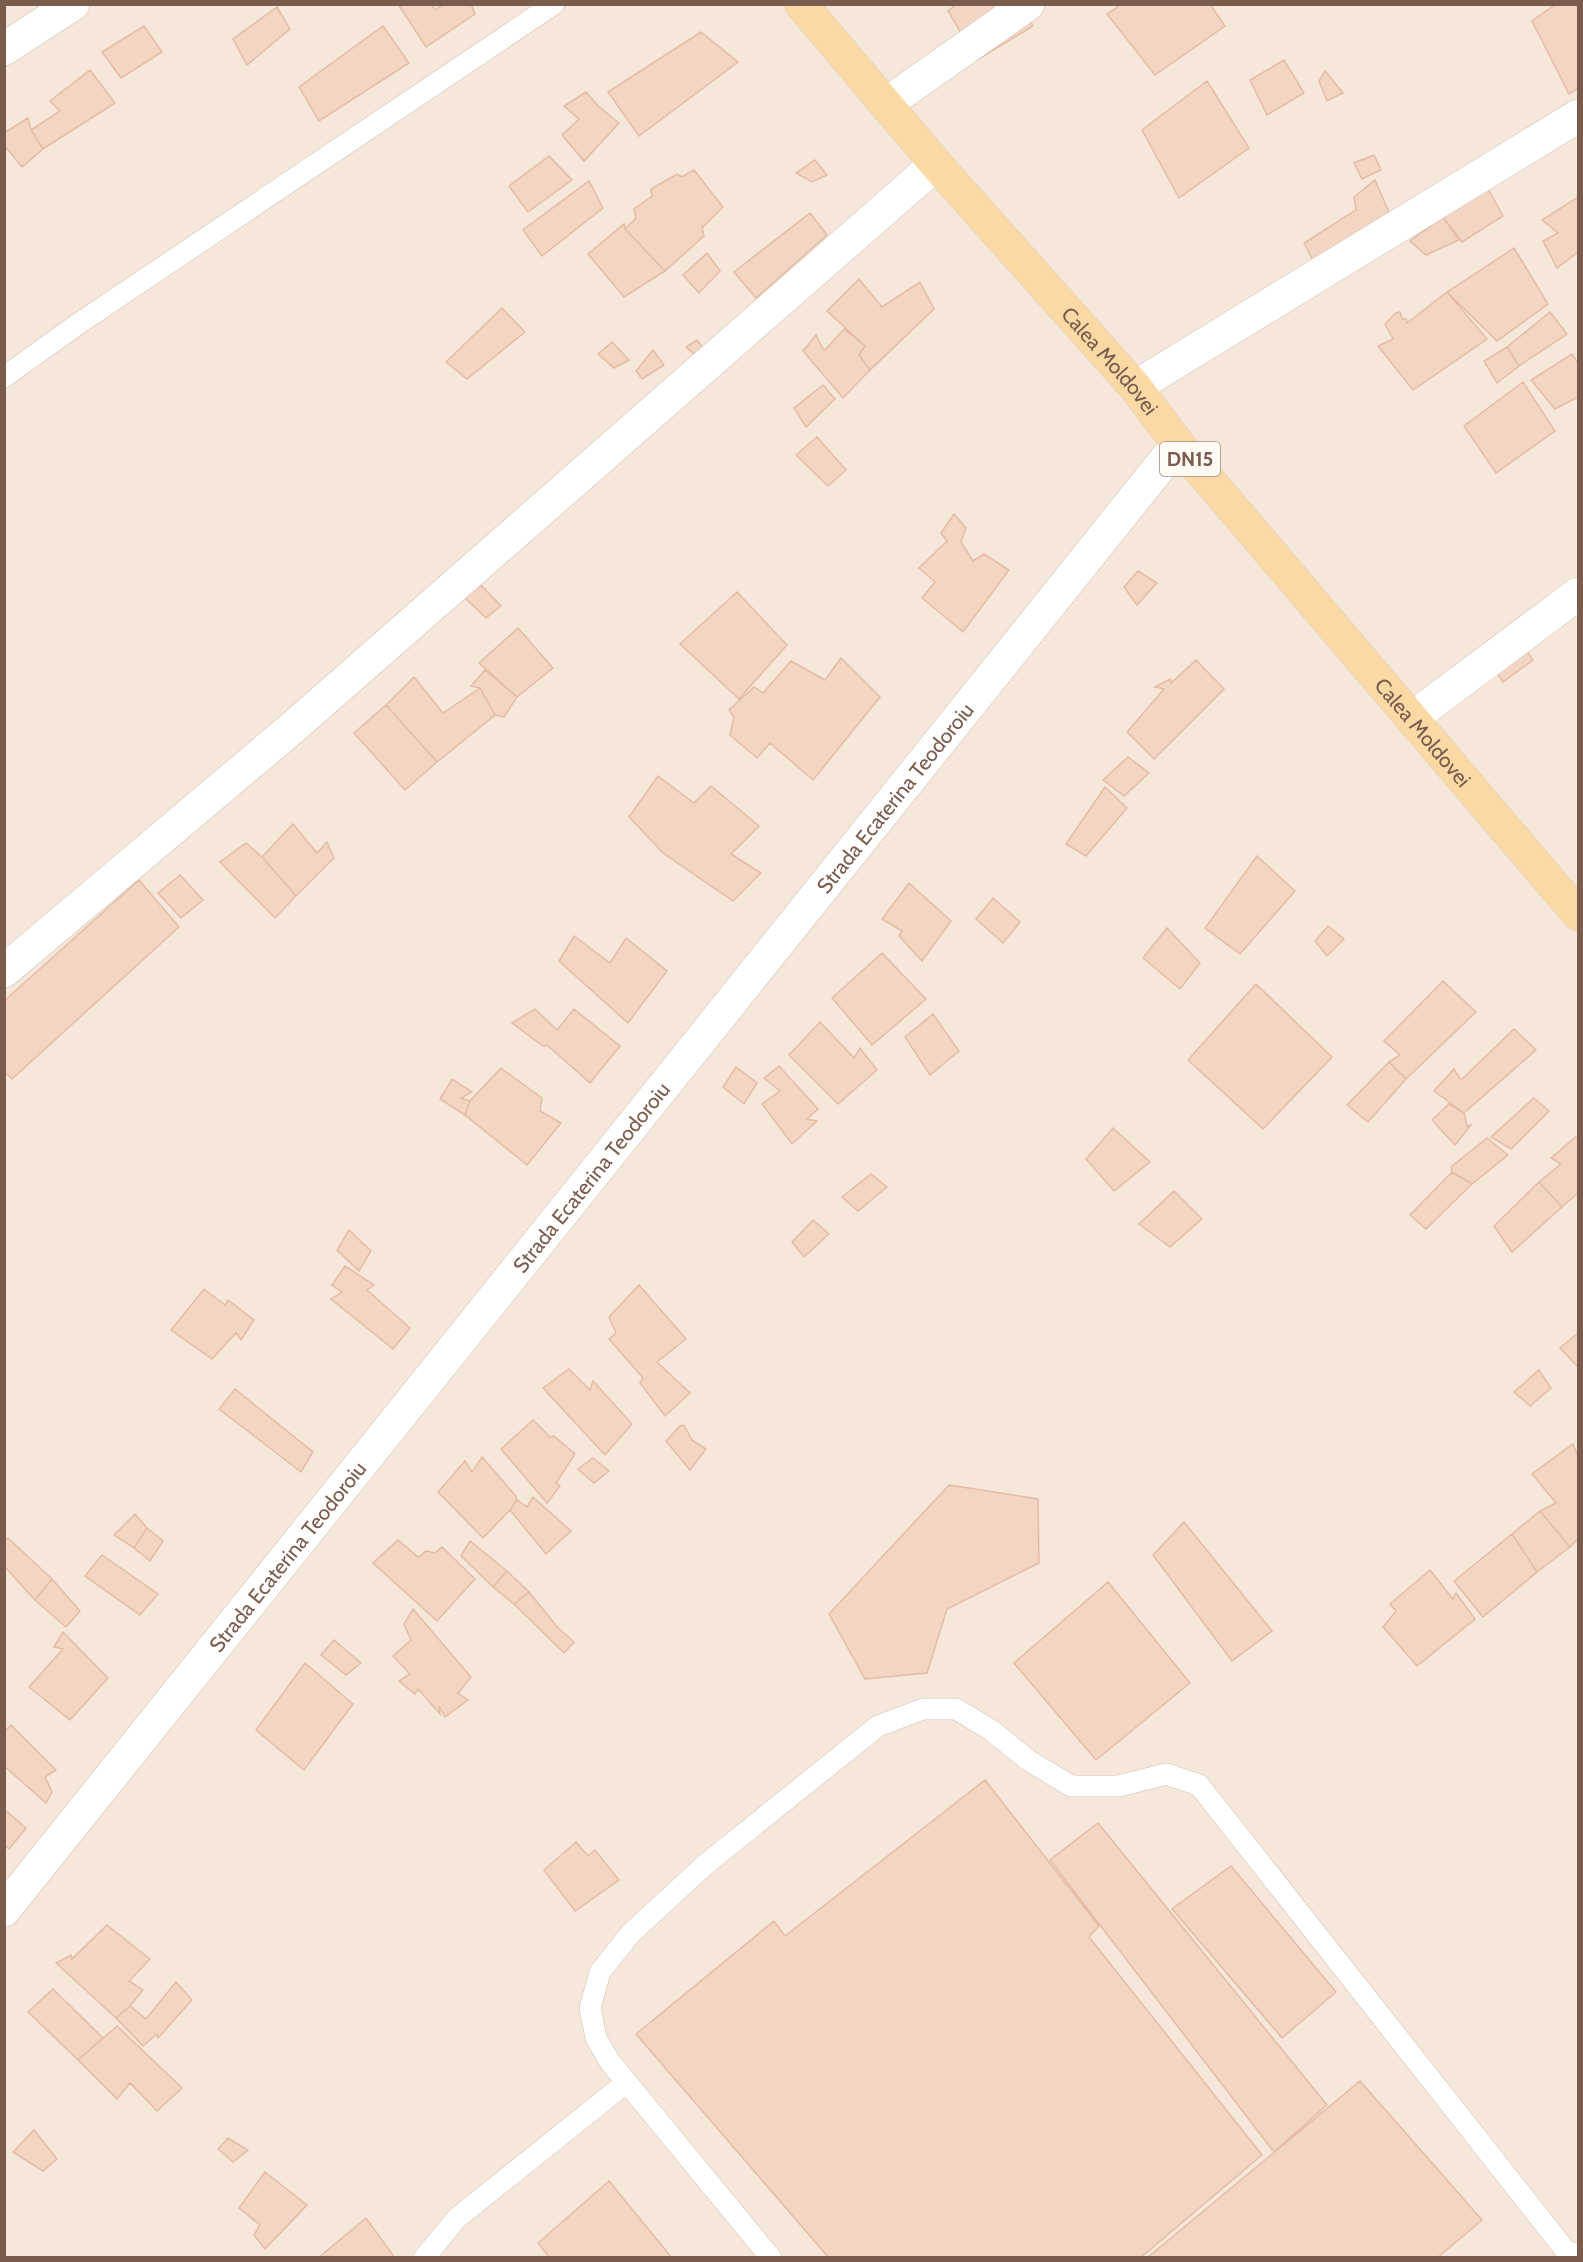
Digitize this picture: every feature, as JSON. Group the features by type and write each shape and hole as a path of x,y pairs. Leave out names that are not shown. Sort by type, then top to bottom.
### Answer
{"main road":[{"name":"Calea Moldovei","path":"801,4 936,164 1135,387 1178,444 1578,914"}],"street":[{"path":"4,49 73,4"},
{"path":"886,104 1028,4"},
{"path":"1135,387 1578,116"},
{"path":"4,971 291,729 936,164"},
{"name":"Strada Ecaterina Teodoroiu","path":"4,1910 1178,444"},
{"path":"1412,718 1578,594"}],"lane":[{"path":"4,377 78,324 554,4"},
{"path":"771,2258 610,2062 596,2038 590,2008 600,1972 631,1933 706,1864 878,1726 923,1709 956,1709 991,1730 1028,1760 1071,1786 1119,1786 1166,1774 1199,1785 1566,2251 1578,2255"},
{"path":"424,2258 457,2218 627,2082"}],"shaded area":[{"path":"5,5 1578,5 1578,2257 5,2257"}],"building":[{"path":"398,4 431,4 435,10 444,4 471,4 475,14 426,47"},
{"path":"957,4 1021,4 1033,26 977,60 948,11"},
{"path":"1122,4 1210,4 1225,26 1155,75 1107,14"},
{"path":"1556,4 1578,4 1578,88 1569,94 1532,21"},
{"path":"277,7 290,29 247,65 233,39"},
{"path":"144,26 162,52 121,78 102,52"},
{"path":"383,26 409,63 319,121 299,87"},
{"path":"701,32 738,62 639,136 608,92"},
{"path":"1284,60 1304,93 1267,115 1250,80"},
{"path":"90,70 115,103 43,149 31,130 60,111 50,101"},
{"path":"1325,71 1343,93 1327,101 1319,81"},
{"path":"1207,81 1249,148 1179,198 1142,130"},
{"path":"586,92 598,106 619,123 584,161 562,135 579,119 564,106"},
{"path":"28,118 31,130 43,149 22,167 4,145 4,133"},
{"path":"1374,155 1381,170 1362,179 1354,163"},
{"path":"549,156 572,180 528,212 509,186"},
{"path":"815,160 827,175 812,182 796,173"},
{"path":"694,170 723,207 702,228 704,236 665,271 625,229 636,218 634,209 652,196 651,189 677,174 682,177"},
{"path":"1375,180 1392,219 1318,270 1304,243 1356,210 1354,197"},
{"path":"589,181 603,208 542,256 523,230"},
{"path":"1488,189 1503,216 1462,242 1443,217"},
{"path":"1578,197 1578,252 1557,268 1543,241 1558,233 1542,220"},
{"path":"810,213 827,235 756,298 734,272"},
{"path":"1443,217 1459,240 1426,255 1410,241"},
{"path":"624,224 625,229 665,271 624,297 588,254"},
{"path":"1514,248 1548,304 1497,341 1447,292"},
{"path":"707,253 720,271 699,293 683,275"},
{"path":"859,279 882,307 920,282 934,309 870,370 859,355 865,346 827,311"},
{"path":"1447,292 1487,339 1413,390 1378,346 1393,339 1385,324 1400,312 1402,319 1406,319 1407,323"},
{"path":"502,308 525,332 467,379 446,362"},
{"path":"1550,312 1567,334 1519,366 1507,347"},
{"path":"844,329 865,346 859,355 870,370 843,398 803,351 816,335 824,351"},
{"path":"697,340 703,348 697,357 686,347"},
{"path":"612,342 629,360 614,368 598,354"},
{"path":"1507,347 1519,366 1497,383 1484,361"},
{"path":"653,350 664,365 642,379 636,371"},
{"path":"1572,354 1578,363 1578,397 1555,409 1531,380"},
{"path":"1523,382 1555,431 1496,473 1464,426"},
{"path":"823,385 835,399 806,427 794,408"},
{"path":"817,437 846,470 828,486 796,455"},
{"path":"954,514 966,528 961,542 973,561 984,554 1009,570 963,632 922,598 935,582 919,568 947,541 941,533"},
{"path":"1138,571 1157,583 1137,605 1124,587"},
{"path":"478,582 501,606 486,618 464,597"},
{"path":"737,592 787,645 739,699 680,644"},
{"path":"518,628 553,668 517,697 479,663"},
{"path":"1520,642 1533,660 1503,682 1492,666"},
{"path":"841,658 880,697 813,780 770,743 757,758 730,735 734,717 729,710 754,687 763,693 791,661 825,680"},
{"path":"1196,660 1224,689 1154,759 1127,732 1164,689 1155,687 1170,679 1171,683"},
{"path":"485,670 517,697 504,717 495,715 480,688 471,686"},
{"path":"414,677 443,713 480,688 495,715 437,762 386,705"},
{"path":"386,705 437,762 405,790 354,733"},
{"path":"1128,757 1149,773 1124,796 1103,780"},
{"path":"658,776 694,803 711,786 759,826 731,854 761,873 733,901 663,853 629,817"},
{"path":"1105,787 1127,808 1086,856 1066,844"},
{"path":"293,824 317,853 327,842 334,858 296,896 262,857"},
{"path":"246,843 262,857 296,896 275,918 220,862"},
{"path":"1257,856 1295,891 1240,954 1205,928"},
{"path":"180,875 203,900 181,918 158,893"},
{"path":"139,880 179,927 12,1079 4,1071 4,1001"},
{"path":"909,883 951,921 922,961 899,936 902,931 882,919"},
{"path":"993,898 1020,922 1003,943 976,919"},
{"path":"1328,926 1344,939 1327,956 1315,941"},
{"path":"1167,928 1200,963 1180,989 1143,958"},
{"path":"574,936 610,963 626,938 667,971 628,1023 559,961"},
{"path":"882,953 926,999 872,1045 832,998"},
{"path":"1443,981 1476,1012 1406,1079 1389,1062 1400,1055 1384,1041"},
{"path":"1256,984 1332,1057 1263,1129 1188,1060"},
{"path":"535,1009 557,1030 574,1009 620,1046 590,1083 547,1045 543,1046 512,1023"},
{"path":"933,1014 959,1051 930,1075 905,1037"},
{"path":"820,1022 854,1058 860,1048 877,1070 838,1104 789,1055"},
{"path":"1514,1029 1536,1050 1464,1113 1434,1091 1454,1069 1461,1080"},
{"path":"1389,1062 1406,1079 1368,1122 1347,1105"},
{"path":"779,1066 818,1109 807,1119 817,1121 792,1144 762,1104 780,1091 764,1078"},
{"path":"736,1067 757,1083 744,1104 723,1087"},
{"path":"501,1068 542,1098 540,1111 561,1123 527,1165 465,1115 470,1101"},
{"path":"452,1079 472,1092 461,1098 470,1101 465,1115 440,1099"},
{"path":"1534,1098 1549,1111 1511,1149 1491,1137"},
{"path":"1449,1104 1464,1113 1467,1126 1471,1125 1455,1145 1432,1120"},
{"path":"1113,1128 1150,1162 1114,1191 1086,1159"},
{"path":"1578,1135 1578,1193 1562,1207 1539,1182 1561,1164 1551,1158"},
{"path":"1487,1138 1508,1155 1472,1184 1452,1172 1451,1167"},
{"path":"1452,1172 1472,1184 1426,1229 1410,1215"},
{"path":"871,1174 887,1187 858,1211 842,1197"},
{"path":"1539,1182 1562,1207 1512,1252 1494,1226"},
{"path":"1174,1191 1202,1219 1170,1247 1139,1224"},
{"path":"813,1220 829,1234 804,1257 792,1242"},
{"path":"349,1230 371,1251 359,1271 337,1250"},
{"path":"345,1266 374,1285 367,1290 410,1328 393,1349 331,1299 342,1292 332,1285"},
{"path":"639,1285 686,1339 657,1362 690,1393 665,1416 640,1383 643,1378 609,1339 616,1333 609,1317"},
{"path":"204,1289 225,1305 228,1300 254,1320 241,1340 236,1333 212,1359 171,1330"},
{"path":"1578,1333 1578,1365 1577,1366 1560,1348"},
{"path":"569,1369 590,1390 593,1381 632,1424 605,1455 543,1388"},
{"path":"1539,1370 1551,1388 1530,1406 1514,1392"},
{"path":"235,1389 313,1452 301,1472 219,1409"},
{"path":"533,1420 550,1437 554,1436 575,1454 556,1483 560,1486 547,1503 501,1449"},
{"path":"684,1425 692,1440 706,1449 690,1470 666,1441 680,1426"},
{"path":"1573,1444 1578,1456 1578,1539 1570,1547 1540,1511 1556,1503 1532,1474"},
{"path":"482,1457 517,1500 483,1538 438,1492 465,1461 472,1472"},
{"path":"593,1458 609,1471 594,1483 578,1469"},
{"path":"949,1485 1038,1499 1039,1563 947,1609 927,1673 865,1679 829,1614"},
{"path":"533,1497 571,1531 546,1554 510,1510 517,1500 527,1507"},
{"path":"1540,1511 1570,1547 1537,1572 1512,1534"},
{"path":"135,1514 147,1528 134,1548 114,1535"},
{"path":"1184,1522 1272,1631 1232,1661 1153,1555"},
{"path":"147,1528 163,1541 150,1561 134,1548"},
{"path":"1512,1534 1537,1572 1483,1617 1454,1581"},
{"path":"8,1538 52,1579 35,1600 4,1566 4,1540"},
{"path":"398,1540 418,1557 426,1551 435,1553 442,1547 475,1579 437,1621 373,1563"},
{"path":"470,1541 507,1571 493,1587 461,1556"},
{"path":"102,1555 158,1594 140,1615 85,1576"},
{"path":"1430,1570 1453,1599 1456,1593 1475,1619 1417,1666 1383,1627 1396,1611 1390,1604"},
{"path":"507,1571 529,1592 514,1604 493,1587"},
{"path":"52,1579 80,1611 66,1627 35,1600"},
{"path":"1108,1582 1190,1683 1096,1760 1014,1663"},
{"path":"529,1592 558,1628 574,1642 564,1653 514,1604"},
{"path":"413,1609 471,1677 458,1693 468,1700 445,1717 439,1706 440,1714 418,1689 415,1694 399,1681 410,1674 393,1656 411,1640 404,1624"},
{"path":"63,1632 108,1678 70,1720 29,1687 63,1649 54,1647"},
{"path":"334,1640 361,1663 346,1675 321,1655"},
{"path":"305,1663 353,1704 304,1770 256,1730"},
{"path":"11,1725 56,1770 45,1777 52,1792 46,1803 4,1766 4,1732"},
{"path":"985,1780 1099,1926 1089,1937 1262,2155 1140,2258 829,2258 636,2034 774,1921 785,1936"},
{"path":"4,1809 26,1828 9,1849 4,1845"},
{"path":"1098,1823 1327,2105 1274,2152 1050,1860"},
{"path":"576,1842 588,1856 595,1850 619,1880 575,1911 544,1870"},
{"path":"1231,1866 1336,1992 1282,2038 1172,1909"},
{"path":"107,1925 150,1959 129,1981 143,1990 116,2018 56,1963 71,1955 72,1959"},
{"path":"176,1982 192,2000 158,2038 157,2034 143,2046 116,2018 130,2006 146,2019"},
{"path":"53,1989 103,2038 78,2060 28,2012"},
{"path":"117,2026 182,2088 157,2111 130,2083 117,2099 78,2060"},
{"path":"1360,2081 1482,2220 1437,2258 1147,2258"},
{"path":"34,2130 57,2159 43,2171 13,2152"},
{"path":"228,2138 248,2150 233,2162 218,2149"},
{"path":"265,2172 307,2205 265,2249 254,2235 260,2225 239,2208"},
{"path":"609,2181 672,2258 550,2258 538,2243"},
{"path":"366,2218 395,2258 318,2258"}]}
